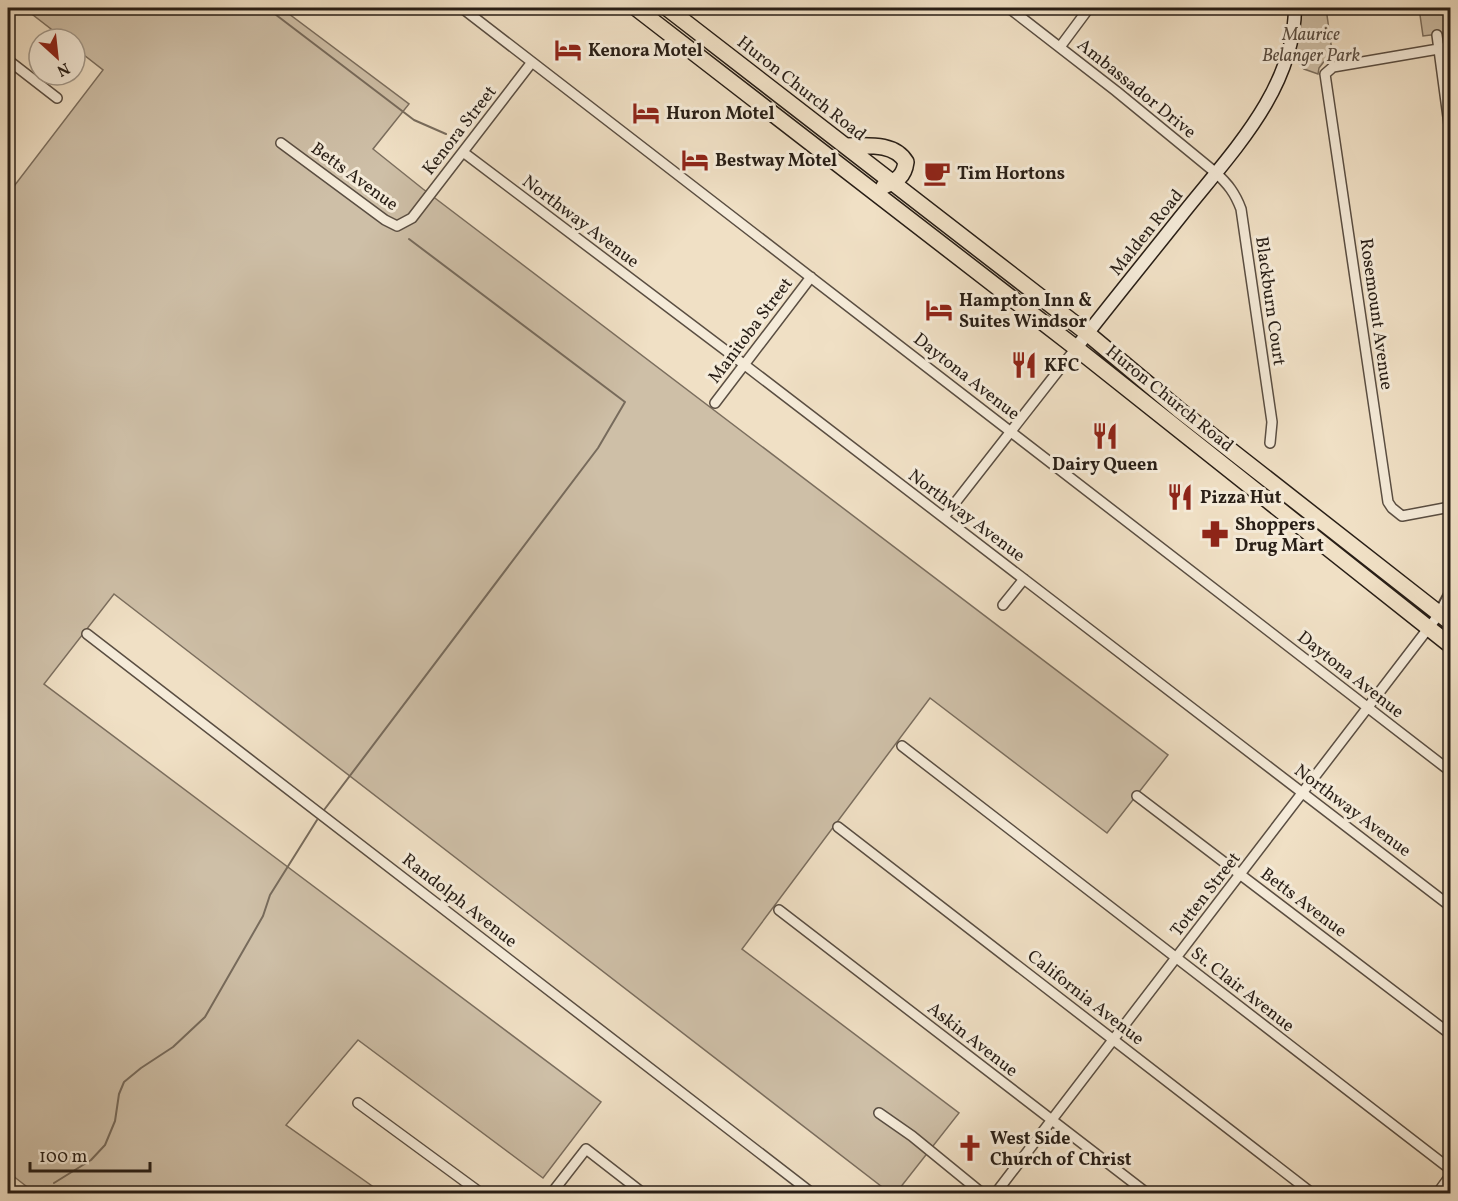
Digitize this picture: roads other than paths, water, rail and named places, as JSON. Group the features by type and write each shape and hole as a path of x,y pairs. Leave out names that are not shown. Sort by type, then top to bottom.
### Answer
{"highway":[{"name":"Huron Church Road","path":"636,8 1076,348 1450,645"},
{"name":"Huron Church Road","path":"667,8 1087,333 1178,409 1445,618"},
{"path":"846,146 890,148 902,155 906,162 905,171 901,177 874,191"}],"main road":[{"name":"Malden Road","path":"1076,348 1251,129 1278,82 1287,59 1295,22 1295,8"}],"street":[{"name":"Daytona Avenue","path":"462,8 1450,771"},
{"name":"Ambassador Drive","path":"1009,8 1216,173"},
{"path":"1060,47 1089,8"},
{"path":"1437,35 1450,132"},
{"path":"1438,49 1450,47"},
{"name":"Rosemount Avenue","path":"1438,49 1334,67 1326,74 1388,502 1402,516 1450,507"},
{"path":"8,60 57,98"},
{"name":"Kenora Street","path":"412,218 532,62"},
{"name":"Betts Avenue","path":"281,143 385,220 397,226 412,218"},
{"name":"Northway Avenue","path":"463,152 744,364 1450,906"},
{"name":"Blackburn Court","path":"1216,173 1230,185 1241,209 1272,422 1270,443"},
{"name":"Manitoba Street","path":"715,403 811,277"},
{"name":"Malden Road","path":"944,517 1076,348"},
{"path":"1003,605 1024,579"},
{"path":"1445,618 1450,594"},
{"name":"Totten Street","path":"995,1194 1429,628 1445,618"},
{"name":"Randolph Avenue","path":"87,634 813,1194"},
{"name":"St. Clair Avenue","path":"902,746 1450,1169"},
{"name":"Betts Avenue","path":"1137,796 1450,1034"},
{"name":"California Avenue","path":"838,827 1313,1194"},
{"name":"Askin Avenue","path":"779,910 1148,1194"},
{"path":"358,1103 482,1194"},
{"path":"879,1113 912,1136 983,1194"},
{"path":"551,1194 586,1149 644,1194"},
{"path":"1437,1194 1450,1176"}],"waterway":[{"path":"267,8 414,120 446,134"},
{"path":"324,810 598,448 625,402 409,239"},
{"path":"54,1183 91,1160 105,1145 115,1121 119,1094 124,1082 173,1047 205,1017 263,916 270,895 317,820"}],"place":[{"name":"Kenora Motel","path":"568,50"},
{"name":"Huron Motel","path":"646,113"},
{"name":"Bestway Motel","path":"695,160"},
{"name":"Tim Hortons","path":"937,173"},
{"name":"Hampton Inn & Suites Windsor","path":"939,310"},
{"name":"KFC","path":"1024,365"},
{"name":"Dairy Queen","path":"1105,436"},
{"name":"Pizza Hut","path":"1180,497"},
{"name":"Shoppers Drug Mart","path":"1215,534"},
{"name":"West Side Church of Christ","path":"970,1148"}],"park label":[{"name":"Maurice Belanger Park","path":"1311,44"}]}
